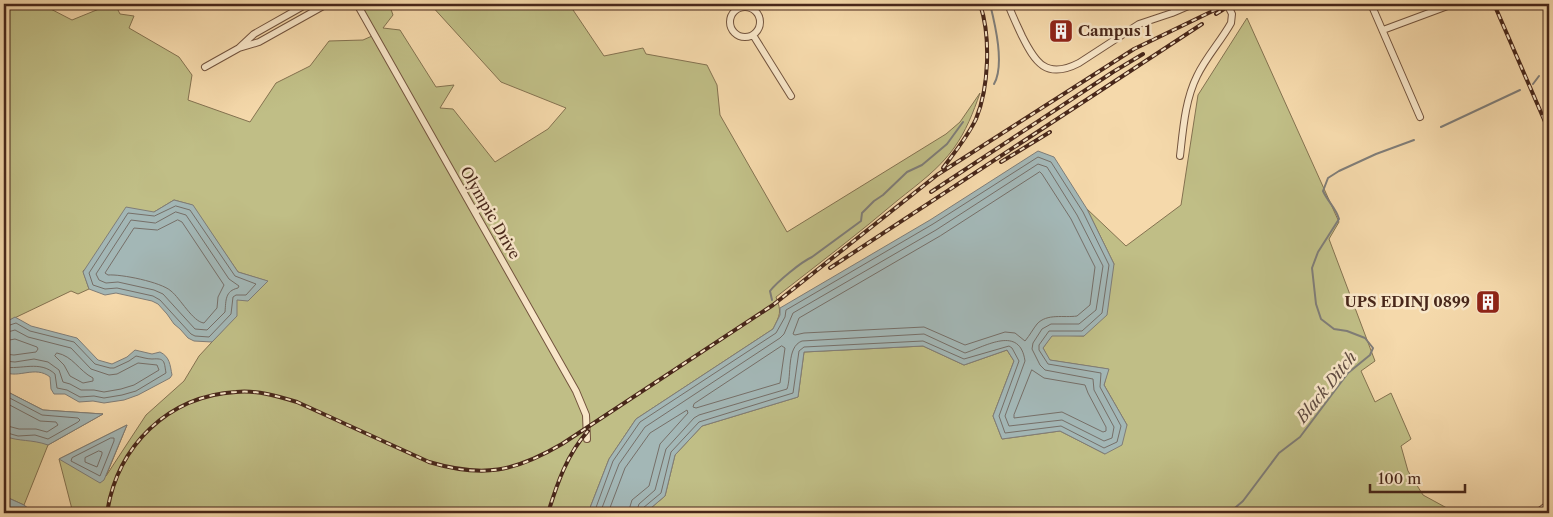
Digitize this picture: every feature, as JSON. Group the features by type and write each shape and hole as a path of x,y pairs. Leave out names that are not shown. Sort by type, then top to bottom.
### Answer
{"street":[{"path":"239,48 242,43 254,34 307,4"},
{"path":"205,67 239,48 259,42 327,4"},
{"name":"Olympic Drive","path":"357,4 576,391 586,415 587,440"},
{"path":"1008,4 1031,54 1036,61 1053,69 1065,69 1072,66 1139,24 1193,4"},
{"path":"1180,156 1186,117 1194,84 1201,68 1232,21 1231,12 1227,4"},
{"path":"1371,4 1420,117"},
{"path":"1383,30 1453,4"},
{"path":"735,7 748,8 757,14 759,26 753,35 742,37 732,29 730,18 735,7"},
{"path":"753,35 790,96"},
{"path":"1537,513 1549,504"}],"shaded area":[{"path":"4,4 41,4 72,20 99,9 101,4 115,4 120,14 134,16 129,28 179,57 192,75 188,100 250,122 276,83 310,66 329,41 363,40 372,36 354,4 389,4 393,15 383,28 400,30 436,87 454,85 440,108 453,109 495,162 548,129 566,108 501,82 430,4 569,4 604,56 643,48 646,54 707,65 717,85 720,115 787,232 946,134 960,122 980,93 962,135 942,163 868,225 776,297 779,313 773,329 636,419 609,459 588,513 73,513 59,459 127,425 106,476 146,415 184,381 199,356 236,316 236,300 267,281 238,272 192,205 174,200 154,212 83,271 89,289 78,294 71,291 4,323"},
{"path":"1247,18 1339,222 1329,239 1375,361 1361,371 1375,402 1391,393 1411,439 1401,446 1408,471 1423,495 1456,513 645,513 665,496 675,455 702,426 798,397 804,352 923,346 964,365 1007,350 1014,361 993,416 1002,439 1060,431 1105,454 1127,425 1104,385 1108,369 1049,360 1043,348 1052,335 1084,336 1114,264 1087,209 1126,246 1181,205 1198,95"},
{"path":"4,390 43,410 103,414 48,445 24,505 4,496"}],"water":[{"path":"1038,151 1054,157 1087,209 1114,264 1107,315 1084,336 1052,336 1043,348 1050,360 1109,369 1104,385 1127,425 1122,445 1105,454 1060,431 1002,439 993,416 1014,361 1007,350 964,365 923,346 804,352 798,397 702,426 675,455 665,496 645,513 588,513 609,459 636,419 773,329 780,315 780,308 930,220"},
{"path":"174,200 193,205 238,272 268,281 248,301 237,300 237,316 212,342 194,341 188,338 158,304 152,301 116,293 105,295 89,289 83,272 126,207 154,212"},
{"path":"15,317 31,326 77,338 98,360 112,364 127,357 135,350 152,354 160,352 168,359 172,375 170,378 138,395 124,400 104,403 93,401 79,402 65,394 54,394 51,389 50,377 44,374 39,372 10,374 4,372 4,323"},
{"path":"4,390 43,410 103,414 48,445 10,438 4,436"},
{"path":"127,425 104,480 100,483 59,459"},
{"path":"4,496 24,505 34,513 4,513"}],"waterway":[{"path":"990,4 999,56 999,66 994,84"},
{"name":"Black Ditch","path":"1533,84 1539,76"},
{"name":"Black Ditch","path":"1441,127 1520,90"},
{"path":"772,300 770,291 778,283 861,221 862,213 874,201 907,172 922,165 947,144 963,122"},
{"name":"Black Ditch","path":"1229,513 1243,501 1279,453 1300,437 1348,373 1370,355 1373,348 1365,338 1347,331 1334,329 1321,319 1316,304 1312,268 1318,252 1339,219 1323,191 1328,178 1376,154 1414,140"}],"railway":[{"path":"943,168 973,125 984,92 987,46 984,17 980,4"},
{"path":"1216,14 1232,4"},
{"path":"1494,4 1549,131"},
{"path":"107,513 113,489 122,466 134,446 150,429 168,414 189,403 211,396 236,392 259,393 297,402 429,462 448,467 482,471 513,466 529,461 562,444 773,305 937,175 1134,49 1221,7"},
{"path":"830,268 1202,24"},
{"path":"931,192 1143,54"},
{"path":"1001,162 1050,132"},
{"path":"548,513 568,459 588,431"}],"place":[{"name":"Campus 1","path":"1061,31"},
{"name":"UPS EDINJ 0899","path":"1488,302"}]}
